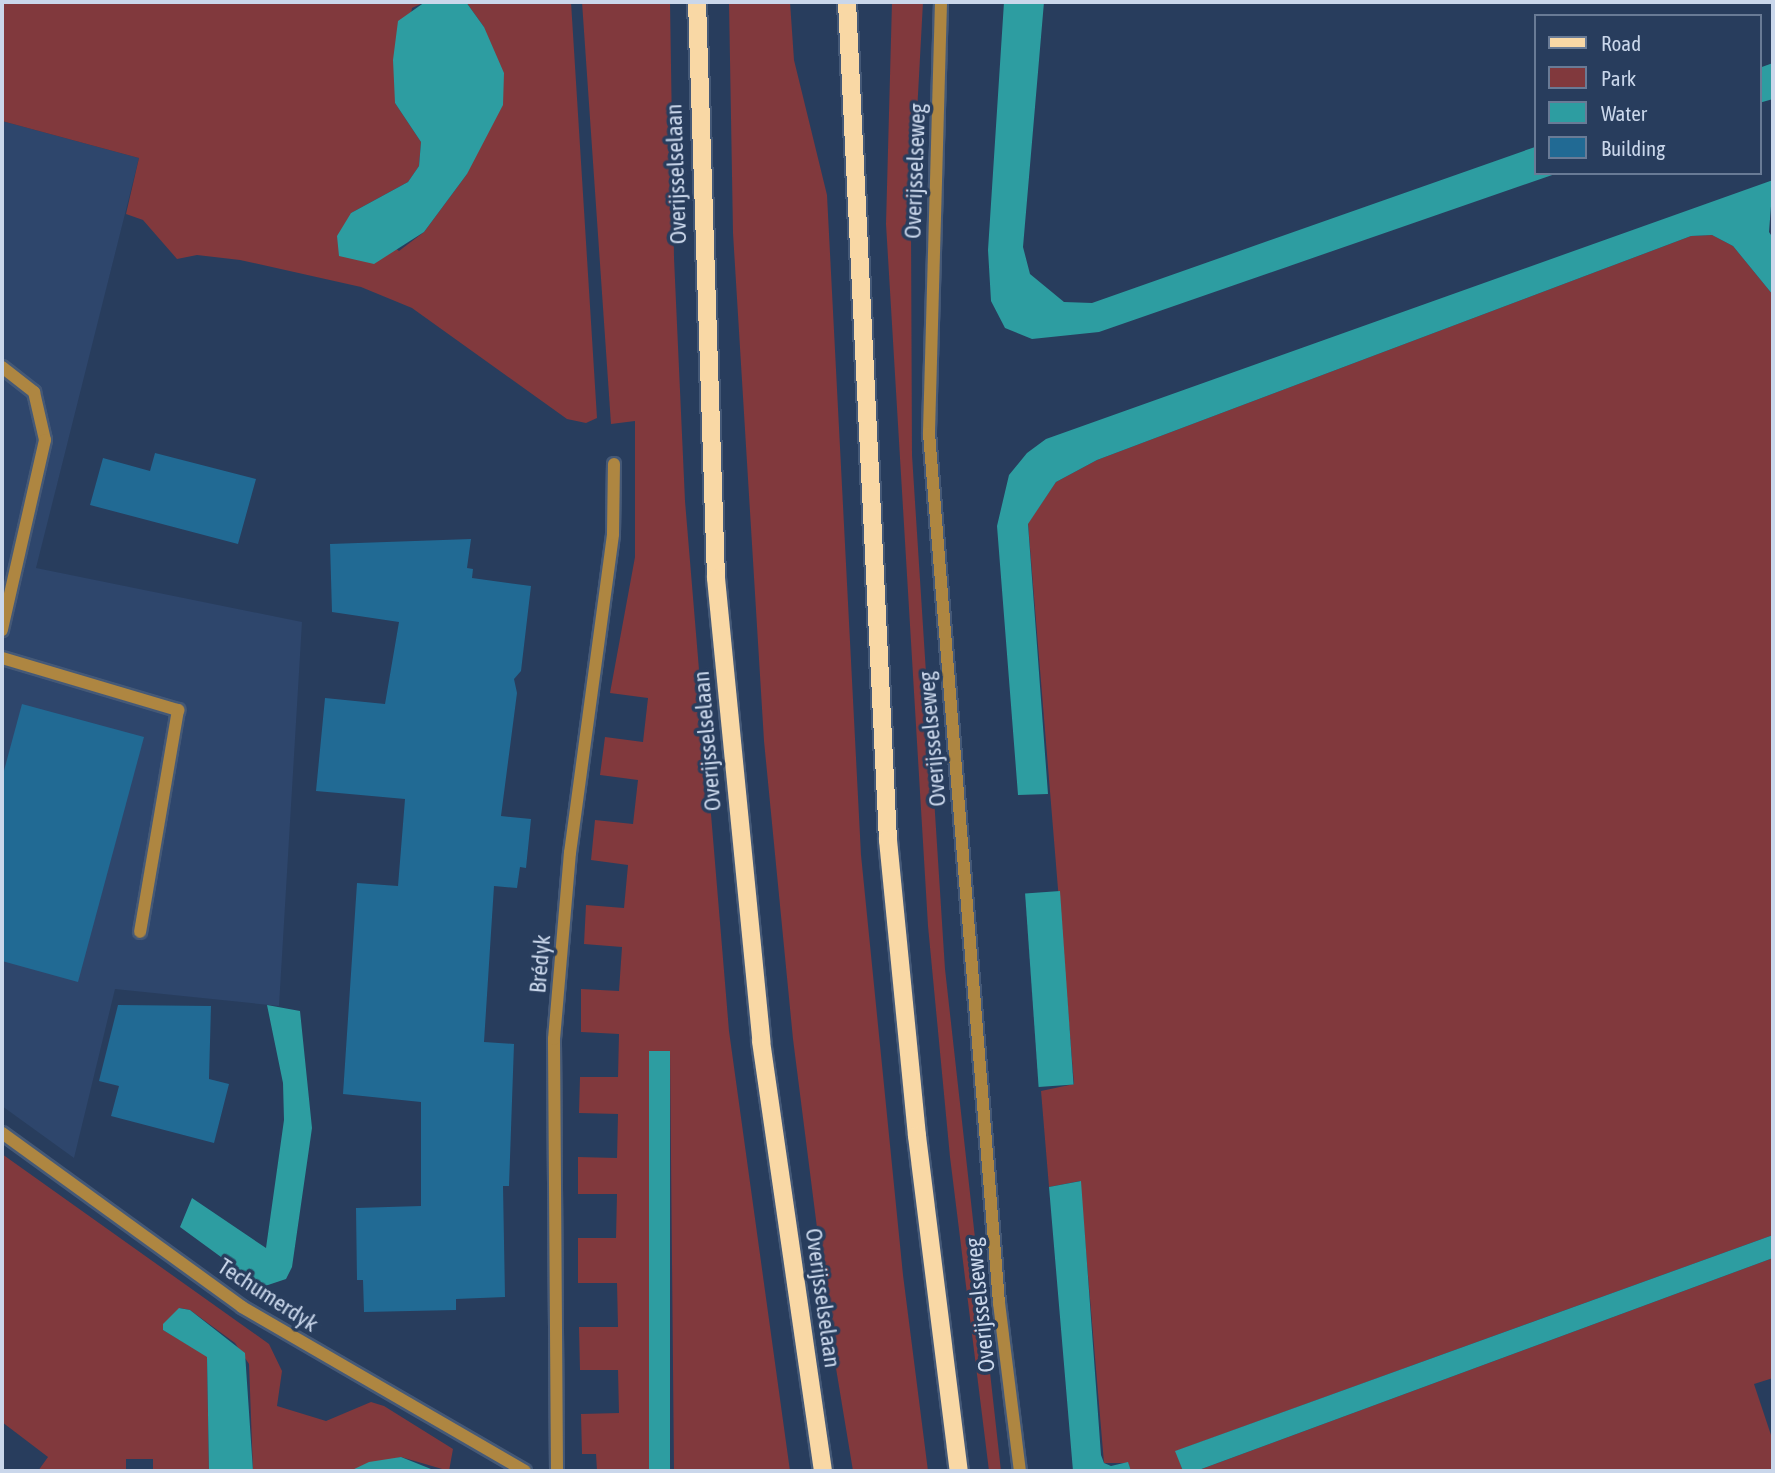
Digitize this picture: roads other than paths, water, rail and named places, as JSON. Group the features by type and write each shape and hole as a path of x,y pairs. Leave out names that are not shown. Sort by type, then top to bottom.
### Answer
{"main road":[{"name":"Overijsselselaan","path":"697,2 716,578 761,1041 823,1471"},
{"path":"847,2 888,840 917,1136 959,1471"}],"street":[{"name":"Overijsselseweg","path":"941,2 929,433 999,1303 1020,1471"},
{"path":"2,367 34,392 45,440 2,630"},
{"name":"Brédyk","path":"557,1471 555,1039 571,840 613,534 614,464"},
{"path":"2,658 178,710 140,933"},
{"name":"Techumerdyk","path":"2,1133 242,1307 525,1471"}],"water":[{"path":"425,2 466,2 484,27 504,73 503,105 467,174 424,232 374,264 339,256 337,236 351,213 408,182 419,166 421,142 395,103 393,60 398,21"},
{"path":"1004,2 1044,2 1023,247 1030,274 1064,302 1092,303 1534,147 1534,175 1552,175 1099,332 1032,339 1005,328 991,301 988,250"},
{"path":"1773,63 1773,99 1761,102 1761,67"},
{"path":"1773,180 1769,232 1773,238 1773,295 1733,246 1712,235 1691,236 1097,460 1056,482 1028,524 1048,794 1018,795 997,526 1009,475 1027,453 1046,439"},
{"path":"1060,891 1074,1085 1039,1087 1025,893"},
{"path":"267,1005 300,1011 312,1128 292,1267 286,1279 262,1287 180,1227 192,1198 266,1248 284,1120 283,1083"},
{"path":"649,1051 670,1051 670,1471 649,1471"},
{"path":"1081,1181 1101,1455 1104,1463 1111,1466 1128,1462 1131,1471 1073,1471 1049,1187"},
{"path":"1773,1235 1773,1258 1196,1471 1183,1471 1175,1451"},
{"path":"179,1308 190,1310 245,1353 253,1471 209,1471 207,1357 163,1330 163,1324"},
{"path":"401,1457 436,1471 350,1471 369,1462"}]}
